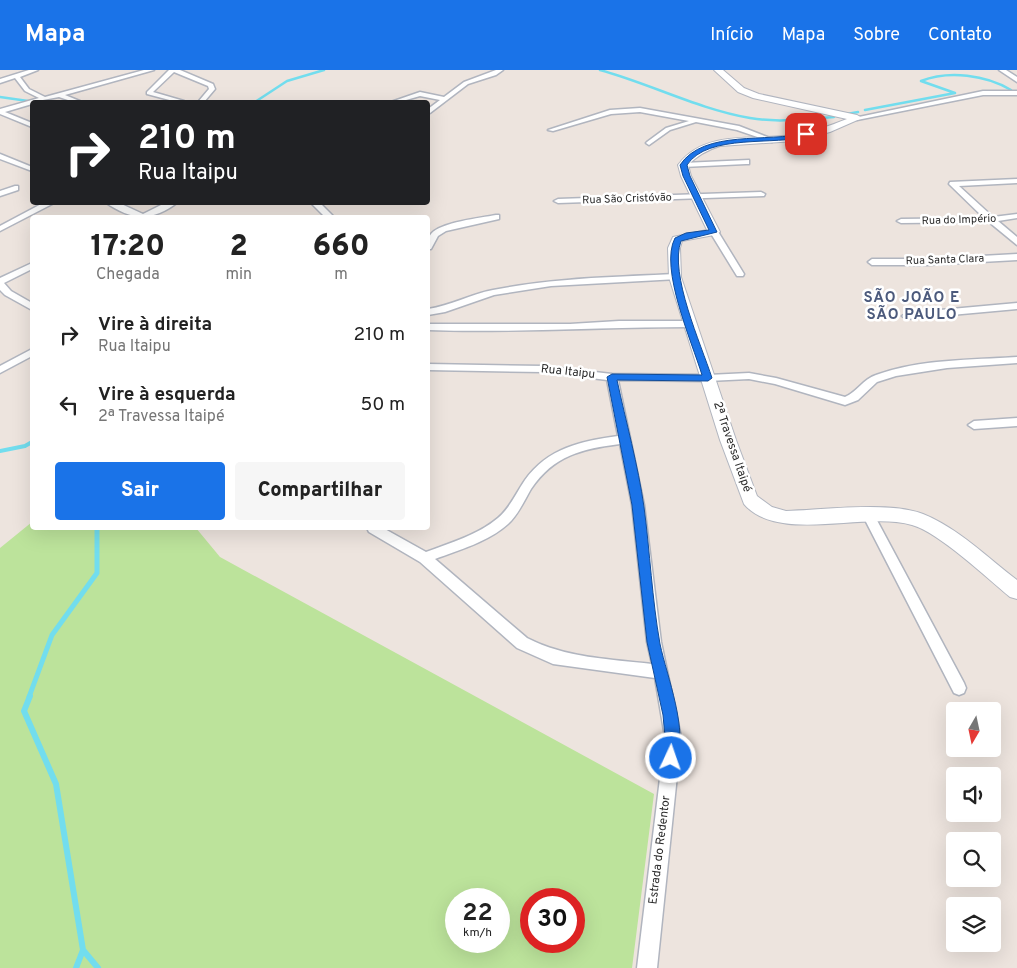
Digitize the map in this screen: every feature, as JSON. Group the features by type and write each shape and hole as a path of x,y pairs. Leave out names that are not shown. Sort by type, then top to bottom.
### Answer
{"street":[{"path":"0,80 35,70"},
{"path":"41,100 151,70"},
{"path":"172,70 149,93 175,100"},
{"path":"176,70 212,85 212,89 203,100"},
{"path":"430,110 466,83 500,70"},
{"path":"718,70 741,90 756,96 857,118"},
{"path":"1002,70 1017,80"},
{"path":"16,76 27,90 45,99"},
{"path":"683,165 692,155 716,144 794,138 876,113 983,93 1017,93"},
{"path":"400,100 420,94 444,99"},
{"path":"59,95 73,100"},
{"path":"0,111 30,103"},
{"path":"0,111 30,124"},
{"path":"552,130 618,111 650,111 739,128 772,140"},
{"path":"649,143 668,129 701,120"},
{"path":"0,156 30,168"},
{"path":"683,165 746,162"},
{"path":"683,165 714,232 740,274"},
{"path":"1017,181 953,184 962,196 994,220 1017,242"},
{"path":"0,194 16,188"},
{"name":"Rua São Cristóvão","path":"558,201 761,194"},
{"path":"0,229 46,205"},
{"path":"116,205 138,215"},
{"path":"146,215 168,205"},
{"path":"317,205 328,215"},
{"name":"Rua do Império","path":"901,221 955,222 994,220 1017,216"},
{"path":"430,244 435,235 443,229 496,218"},
{"name":"2ª Travessa Itaipé","path":"714,232 686,236 677,240 674,248 675,277 750,499 756,506 766,512 786,518 868,514 903,515 932,526 1017,591"},
{"name":"Rua Santa Clara","path":"872,262 927,262 1017,257"},
{"path":"30,267 0,283 8,293 30,306"},
{"path":"430,312 442,310 492,293 550,282 675,277"},
{"path":"907,316 1017,306"},
{"path":"430,327 570,327 619,324 690,324"},
{"path":"0,370 30,353"},
{"name":"Rua Itaipu","path":"430,368 543,369 612,377 708,378 738,375 764,378 845,401 856,397 863,387 876,378 923,368 1017,360"},
{"name":"Estrada do Redentor","path":"612,377 638,505 654,642 673,737 647,968"},
{"path":"974,425 1017,422"},
{"path":"425,558 491,529 502,522 540,468 550,459 585,446 624,439"},
{"path":"868,514 959,688"},
{"path":"376,530 425,558 486,614 522,643 553,657 660,672"}],"green space":[{"path":"30,524 30,530 198,530 220,557 654,794 632,968 0,968 0,548"}],"waterway":[{"path":"258,100 287,81 324,70"},
{"path":"600,70 693,103 750,118 802,120 834,117"},
{"path":"865,110 955,93 921,81 943,76 955,75 979,78 1011,90"},
{"path":"0,97 28,101"},
{"path":"847,114 858,112"},
{"path":"0,451 30,443"},
{"path":"29,697 52,635 97,573 97,530"},
{"path":"30,696 24,711 56,784 83,950"},
{"path":"76,968 83,950"},
{"path":"83,950 98,968"}],"district":[{"name":"SÃO JOÃO E SÃO PAULO","path":"912,306"}],"route":[{"path":"671,758 673,737 654,642 638,505 612,377 708,378 675,277 674,248 677,240 680,237 714,232 686,176 683,165 688,158 700,150 724,142 794,138 806,134"}]}
